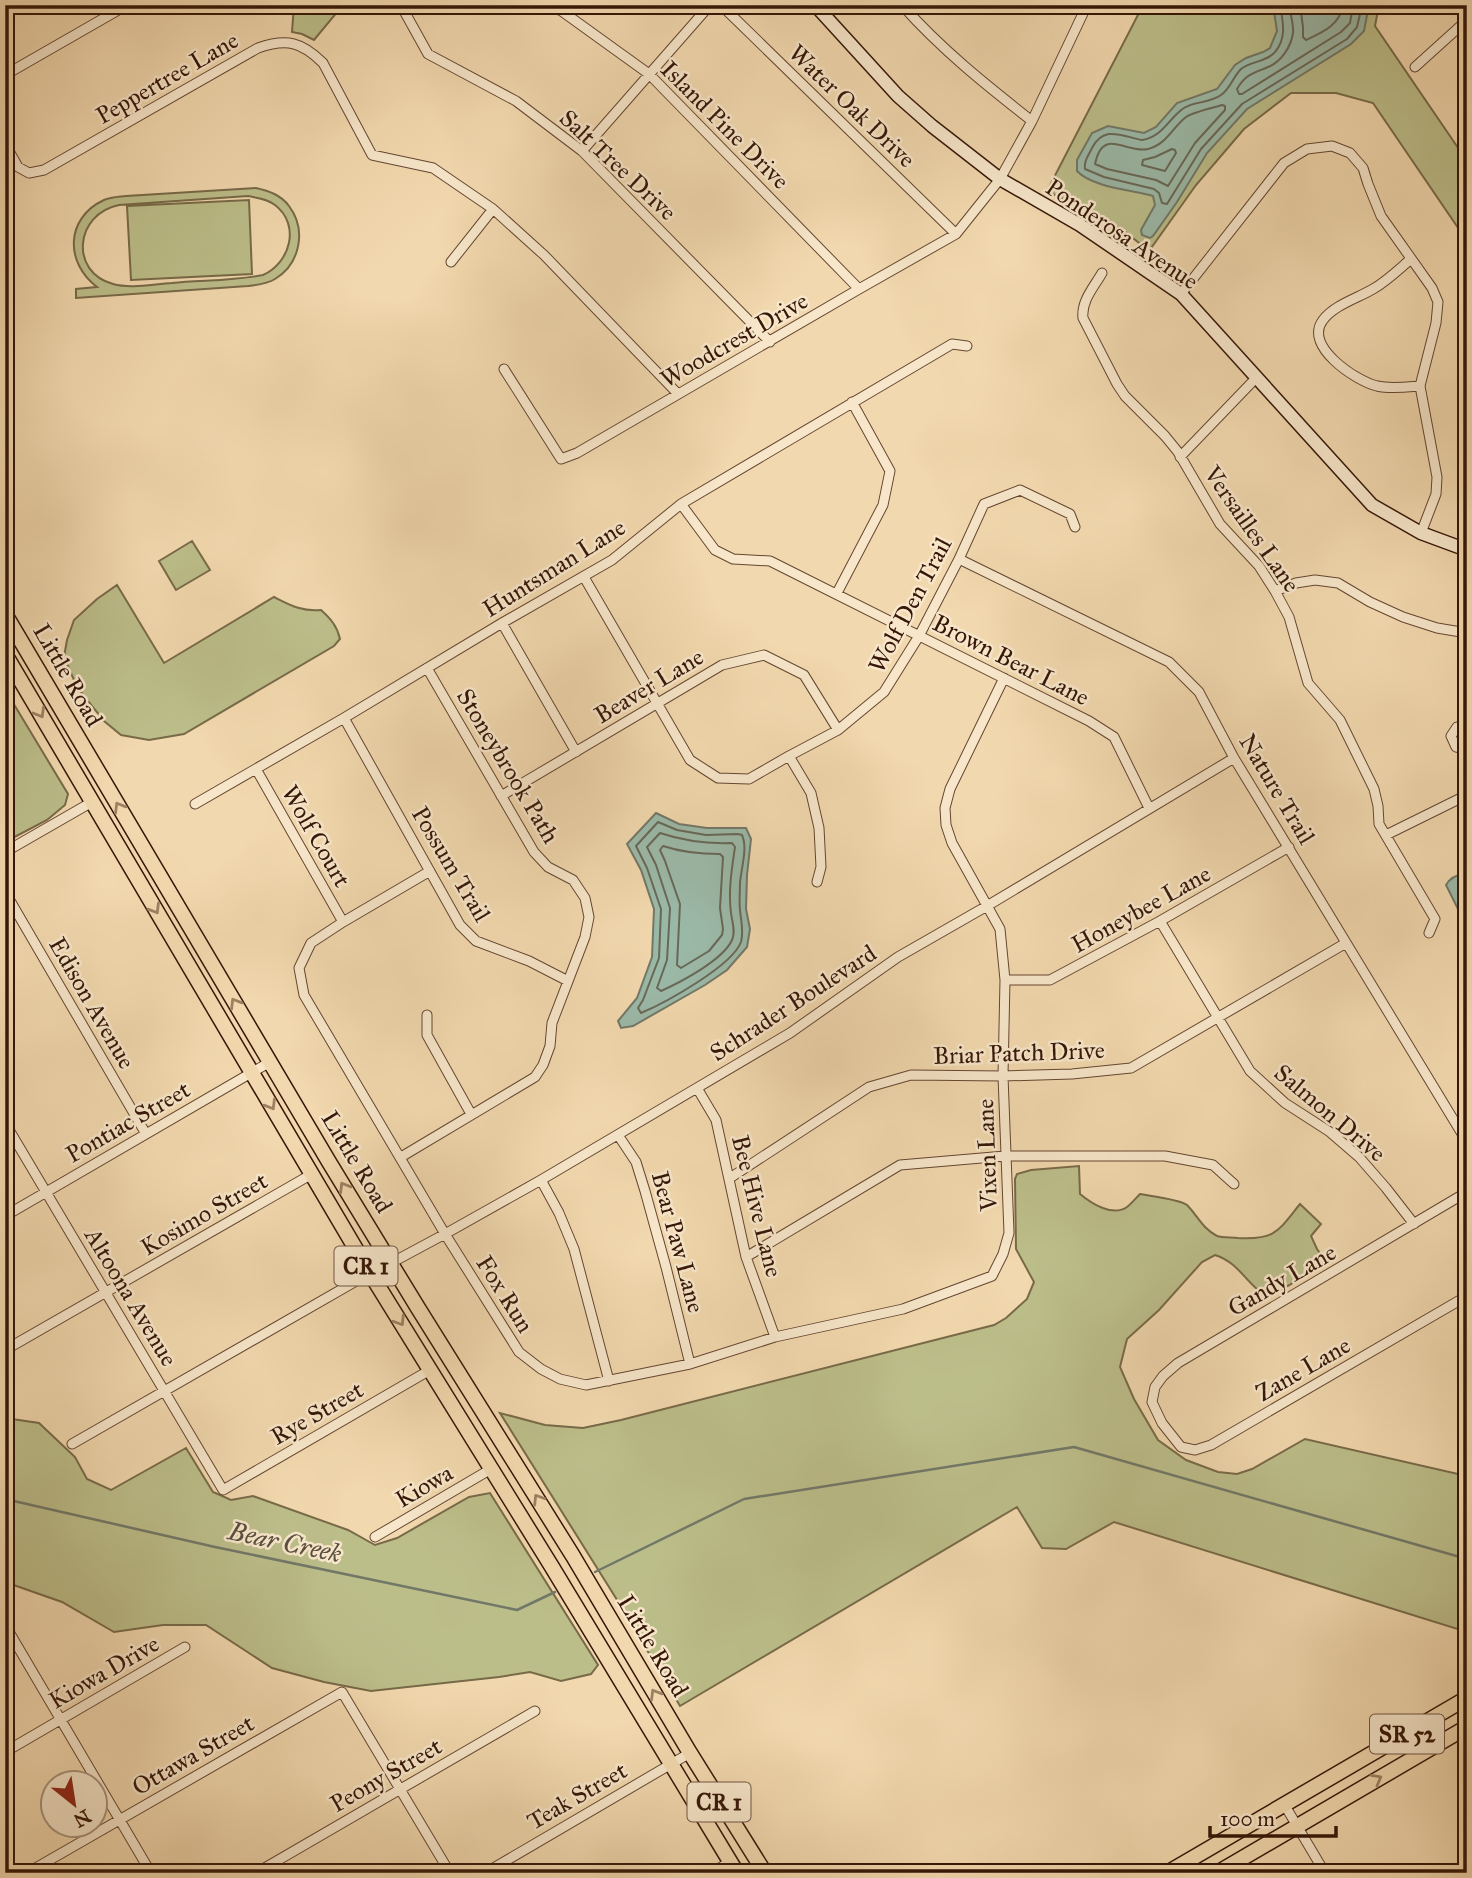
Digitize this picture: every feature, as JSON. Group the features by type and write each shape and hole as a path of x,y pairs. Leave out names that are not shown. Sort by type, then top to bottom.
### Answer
{"main road":[{"name":"Little Road","path":"5,614 391,1263 765,1873"},
{"name":"Little Road","path":"5,654 370,1273 733,1867"},
{"name":"SR 52","path":"1167,1873 1467,1698"},
{"name":"SR 52","path":"1217,1873 1467,1727"}],"street":[{"path":"5,75 127,5"},
{"name":"Salt Tree Drive","path":"406,5 403,9 428,54 516,101 582,150 770,342"},
{"name":"Island Pine Drive","path":"550,5 649,74 859,289"},
{"path":"582,150 710,5"},
{"name":"Water Oak Drive","path":"721,5 956,234"},
{"name":"Ponderosa Avenue","path":"815,5 898,96 932,126 1000,179 1080,225 1181,295 1372,505 1421,533 1467,550"},
{"path":"902,5 927,33 981,82 1032,121"},
{"name":"Woodcrest Drive","path":"504,369 561,459 577,453 956,234 1000,179 1032,121 1087,5"},
{"path":"1415,67 1467,20"},
{"name":"Peppertree Lane","path":"5,144 18,167 29,173 44,170 258,48 284,41 298,44 323,62 372,155 433,168 493,209 544,255 678,394"},
{"path":"1181,295 1283,163 1307,149 1332,146 1350,153 1363,168 1381,216 1432,288 1438,302 1436,323 1420,386 1437,477 1436,494 1421,533"},
{"path":"451,262 493,209"},
{"path":"1411,259 1376,288 1324,318 1319,327 1319,338 1341,368 1363,382 1379,387 1420,386"},
{"name":"Versailles Lane","path":"1102,273 1085,301 1083,318 1125,396 1166,436 1220,524 1259,566 1275,592 1289,617 1308,683 1340,720 1360,756 1374,789 1379,824 1435,919 1429,933"},
{"name":"Huntsman Lane","path":"195,804 612,560 681,504 852,402 952,344 967,346"},
{"name":"Versailles Lane","path":"1180,457 1256,377"},
{"path":"837,593 883,505 890,471 852,402"},
{"name":"Wolf Den Trail","path":"584,577 690,761 718,778 749,779 838,730 884,692 919,636 984,504 1020,490 1070,514 1075,527"},
{"name":"Brown Bear Lane","path":"681,504 715,550 733,559 770,561 1089,720 1114,737 1149,808"},
{"name":"Nature Trail","path":"959,559 1169,662 1199,692 1234,758 1467,1142"},
{"path":"1275,592 1296,583 1315,580 1338,583 1403,617 1437,628 1467,633"},
{"path":"502,623 576,752"},
{"name":"Beaver Lane","path":"501,796 722,665 764,655 804,675 838,730"},
{"name":"Stoneybrook Path","path":"401,1157 535,1077 550,1046 551,1023 585,937 589,917 586,898 573,880 548,867 534,852 428,668"},
{"name":"Vixen Lane","path":"992,1276 1003,1254 1009,1233 1003,1076 1004,980 1000,929 952,843 944,808 950,789 1004,678"},
{"name":"Possum Trail","path":"344,718 460,925 475,941 529,961 568,981"},
{"path":"1467,726 1457,727 1451,736 1453,744 1465,749 1463,760 1467,768"},
{"path":"789,756 811,793 819,828 821,867 817,882"},
{"name":"Schrader Boulevard","path":"72,1444 618,1135 790,1033 898,957 1234,758"},
{"name":"Wolf Court","path":"256,769 343,922"},
{"path":"1386,835 1467,795"},
{"path":"5,852 92,802"},
{"name":"Honeybee Lane","path":"1004,980 1050,981 1289,847"},
{"name":"Fox Run","path":"430,871 311,943 299,968 304,995 445,1234 519,1352 541,1369 560,1379 586,1385 609,1381 690,1364 775,1337 903,1309 992,1276"},
{"name":"Edison Avenue","path":"5,891 146,1134"},
{"name":"Salmon Drive","path":"1160,921 1250,1071 1285,1104 1330,1132 1359,1157 1413,1224"},
{"name":"Briar Patch Drive","path":"730,1178 869,1087 911,1074 1003,1076 1072,1074 1131,1068 1346,943"},
{"path":"427,1015 426,1035 471,1114"},
{"name":"Pontiac Street","path":"5,1216 270,1062"},
{"name":"Bee Hive Lane","path":"696,1088 716,1120 746,1257 775,1337"},
{"name":"Altoona Avenue","path":"5,1123 223,1490"},
{"name":"Bear Paw Lane","path":"618,1135 636,1162 642,1181 690,1364"},
{"path":"746,1257 900,1165 1005,1156 1165,1156 1213,1165 1234,1184"},
{"name":"Kosimo Street","path":"5,1350 312,1174"},
{"path":"541,1180 574,1249 609,1381"},
{"name":"Gandy Lane","path":"1162,1423 1152,1402 1155,1387 1178,1363 1467,1192"},
{"name":"Zane Lane","path":"1162,1423 1181,1447 1195,1450 1211,1445 1467,1296"},
{"name":"Rye Street","path":"223,1490 430,1370"},
{"name":"Kiowa","path":"375,1537 491,1469"},
{"path":"5,1625 151,1873"},
{"name":"Kiowa Drive","path":"5,1752 186,1647"},
{"name":"Ottawa Street","path":"27,1873 342,1692 400,1789"},
{"name":"Peony Street","path":"256,1873 535,1711"},
{"name":"Teak Street","path":"485,1873 690,1753"},
{"path":"400,1789 450,1873"},
{"path":"1284,1804 1325,1873"},
{"path":"710,1873 733,1867"}],"green space":[{"path":"294,5 343,5 314,40 292,32"},
{"path":"1141,5 1379,5 1375,26 1467,161 1467,241 1373,103 1336,93 1291,93 1244,129 1196,185 1149,251 1123,230 1047,191"},
{"path":"256,188 270,192 286,202 295,215 299,236 295,256 284,273 262,284 76,298 76,289 97,287 79,266 75,254 76,229 91,208 107,199","holes":["248,196 275,205 283,213 290,233 286,253 280,262 263,275 127,286 99,278 89,268 84,256 86,231 93,219 104,210 119,205"]},
{"path":"249,200 252,274 131,280 127,206"},
{"path":"192,541 210,570 176,590 159,561"},
{"path":"117,585 164,663 274,597 302,609 321,610 333,623 340,639 334,646 184,734 149,740 121,735 104,721 77,687 64,657 74,620"},
{"path":"5,695 9,696 68,794 65,805 47,820 5,842"},
{"path":"1079,1166 1080,1194 1096,1205 1109,1210 1121,1210 1140,1194 1172,1199 1187,1205 1208,1230 1219,1237 1251,1238 1269,1235 1281,1227 1300,1204 1321,1224 1311,1236 1327,1263 1269,1297 1224,1259 1215,1255 1202,1262 1159,1310 1127,1339 1120,1367 1134,1399 1158,1440 1186,1460 1218,1472 1237,1474 1252,1469 1305,1439 1467,1476 1467,1632 1114,1522 1066,1549 1042,1548 1017,1507 680,1706 500,1413 545,1425 583,1428 994,1325 1027,1299 1034,1282 1016,1249 1017,1174 1031,1170"},
{"path":"5,1418 39,1423 75,1457 87,1479 111,1490 186,1448 213,1492 231,1500 253,1496 348,1530 375,1545 397,1538 469,1497 490,1493 598,1665 591,1674 561,1681 530,1672 371,1691 272,1668 206,1625 163,1625 114,1632 62,1602 5,1582"}],"water":[{"path":"1273,5 1369,5 1364,31 1351,44 1247,109 1207,153 1153,236 1150,238 1142,235 1141,230 1155,205 1153,196 1092,181 1077,171 1077,160 1092,133 1108,126 1144,133 1156,127 1177,103 1217,89 1235,65 1270,48 1277,31"},
{"path":"656,813 679,824 707,828 746,828 751,839 746,909 750,929 747,947 727,970 633,1026 621,1028 618,1021 637,998 652,957 654,909 641,870 627,844"},
{"path":"1467,872 1467,930 1461,923 1459,911 1446,885 1452,878"}],"waterway":[{"path":"595,1572 744,1499 1074,1447 1467,1559"},
{"name":"Bear Creek","path":"5,1499 215,1547 517,1610 555,1592"}]}
